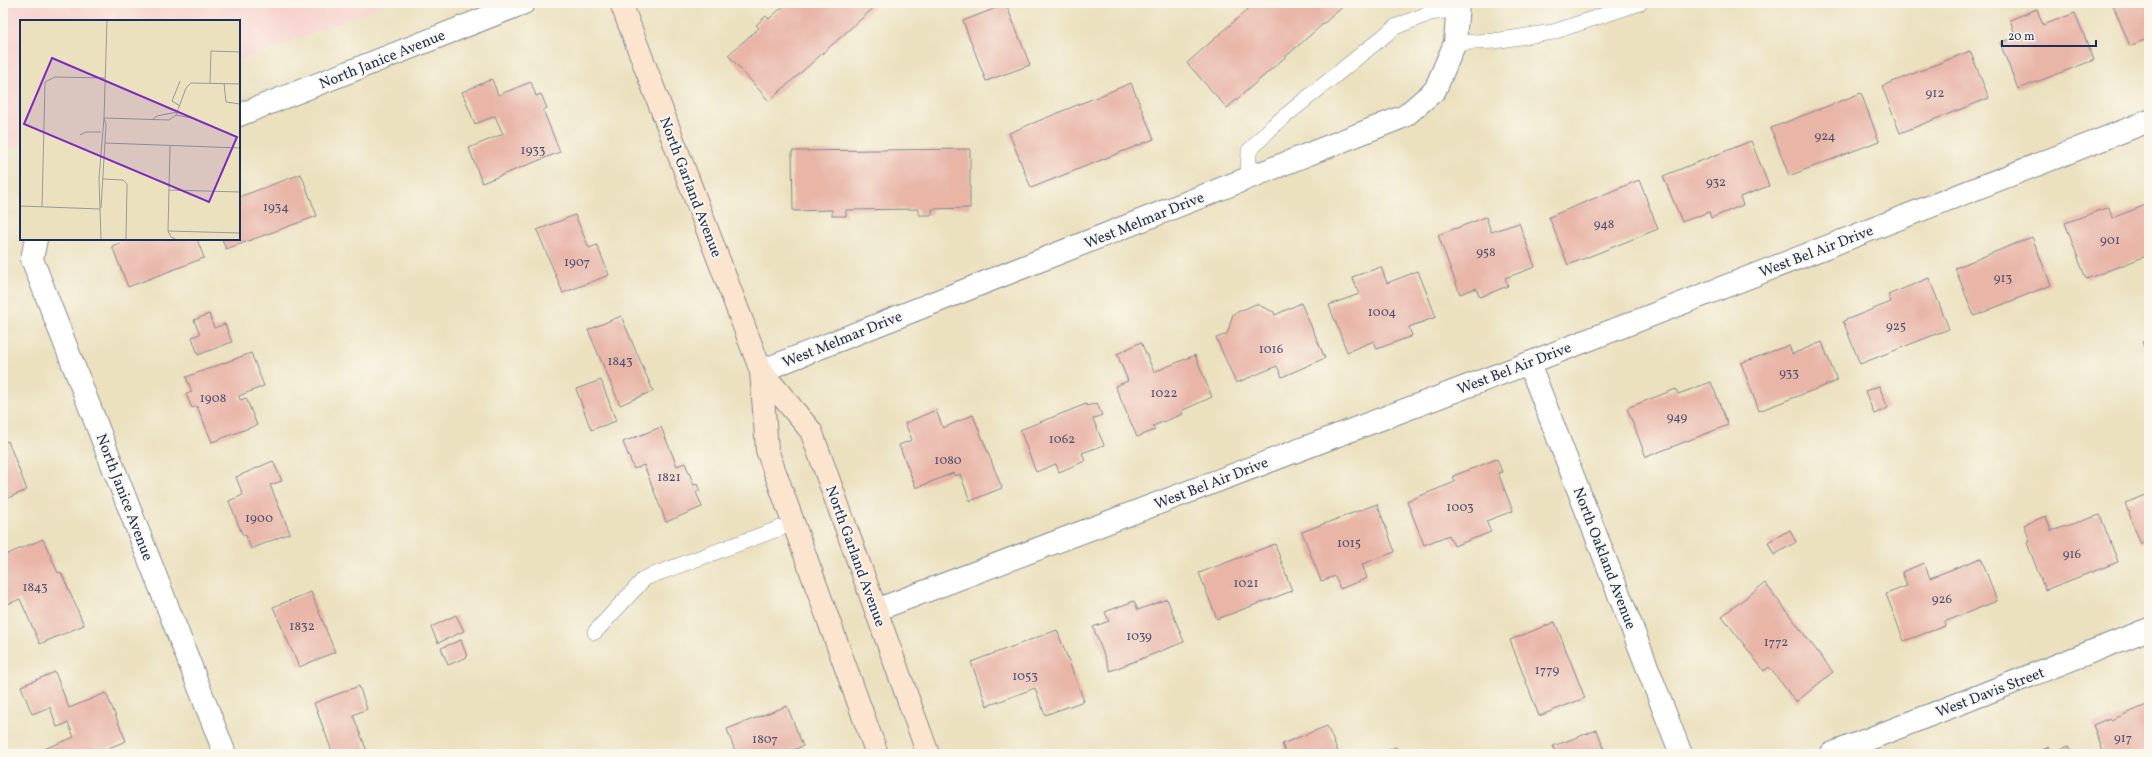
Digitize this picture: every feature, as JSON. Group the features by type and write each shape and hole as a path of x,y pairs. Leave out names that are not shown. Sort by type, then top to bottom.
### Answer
{"main road":[{"name":"North Garland Avenue","path":"621,3 761,371 767,450 877,754"},
{"name":"North Garland Avenue","path":"761,371 811,431 928,754"}],"street":[{"name":"North Janice Avenue","path":"240,115 524,3"},
{"name":"West Melmar Drive","path":"761,371 1404,116 1435,90 1455,43 1457,6"},
{"name":"West Bel Air Drive","path":"876,610 1529,363 2149,121"},
{"name":"North Janice Avenue","path":"36,240 32,259 225,754"},
{"name":"North Oakland Avenue","path":"1529,363 1681,754"},
{"name":"West Davis Street","path":"1831,754 2149,629"}],"lane":[{"path":"1455,43 1494,41 1553,32 1640,3"},
{"path":"1248,179 1249,151 1286,115 1395,27 1430,13 1457,6"},
{"path":"595,632 644,578 794,523"}],"shaded area":[{"path":"3,3 390,3 240,61 240,20 20,20 20,145 3,152"}],"building":[{"path":"787,3 879,3 769,101 728,55 759,28 756,25 766,16 769,19"},
{"path":"1255,3 1347,3 1227,108 1187,63"},
{"path":"2112,3 2149,3 2149,38 2130,46"},
{"path":"1006,4 1030,65 986,81 963,21"},
{"path":"2037,9 2043,25 2075,13 2094,60 2018,89 2000,43 2016,37 2010,20"},
{"path":"1970,51 1989,98 1900,133 1882,86"},
{"path":"492,79 498,95 531,82 536,96 541,94 547,108 543,110 560,152 482,183 469,148 503,134 495,116 475,124 462,92"},
{"path":"1131,83 1154,139 1031,188 1009,133"},
{"path":"1861,93 1879,141 1789,176 1771,128"},
{"path":"1751,141 1769,186 1740,197 1743,205 1711,218 1709,212 1682,222 1663,176"},
{"path":"970,149 970,208 932,209 932,215 919,215 919,209 846,210 846,216 832,216 832,210 793,211 792,151"},
{"path":"301,174 317,216 226,249 222,240 240,240 240,197"},
{"path":"1639,180 1658,229 1568,265 1549,217"},
{"path":"2146,205 2149,212 2149,255 2086,279 2065,223 2109,207 2112,218"},
{"path":"575,215 589,248 597,245 609,275 563,293 537,230"},
{"path":"1486,217 1491,232 1519,223 1535,267 1505,278 1508,286 1480,297 1476,288 1460,294 1438,235"},
{"path":"2032,237 2051,285 1974,316 1955,268"},
{"path":"127,240 197,240 204,258 128,287 112,246"},
{"path":"1381,267 1387,283 1418,271 1436,317 1409,327 1412,336 1377,349 1374,341 1347,352 1329,305 1359,294 1352,277"},
{"path":"1929,278 1949,329 1860,364 1843,321 1891,302 1888,295"},
{"path":"1301,303 1325,358 1282,377 1277,366 1236,383 1216,338 1227,334 1233,314 1256,304 1274,312 1275,315"},
{"path":"209,314 214,328 225,324 232,342 198,355 192,337 200,334 194,320"},
{"path":"621,316 653,391 620,405 588,330"},
{"path":"2149,339 2149,355 2148,355 2142,342"},
{"path":"1141,342 1154,372 1195,355 1212,397 1181,411 1183,414 1153,426 1155,430 1137,437 1115,386 1128,381 1117,354"},
{"path":"1822,342 1837,381 1759,411 1741,363 1789,345 1792,354"},
{"path":"251,353 264,386 239,396 240,400 246,398 257,425 212,442 197,406 192,408 186,394 192,392 186,377"},
{"path":"601,380 616,421 591,430 576,389"},
{"path":"1711,382 1728,425 1646,457 1627,408 1676,389 1678,394"},
{"path":"1879,386 1888,408 1874,414 1865,391"},
{"path":"1097,403 1102,415 1093,419 1104,445 1082,453 1085,461 1059,472 1056,464 1036,472 1020,430 1086,404 1087,406"},
{"path":"936,410 943,428 973,415 1002,488 970,501 960,474 955,476 953,473 916,488 899,445 912,440 905,423"},
{"path":"661,427 677,466 685,463 694,485 697,484 700,491 696,492 702,507 666,522 644,465 634,469 623,442"},
{"path":"8,441 27,490 3,500 3,443"},
{"path":"1497,459 1502,472 1498,473 1513,511 1486,521 1491,532 1454,546 1449,535 1424,545 1407,501 1455,482 1453,476"},
{"path":"273,461 282,481 270,485 290,533 251,549 246,535 243,536 229,501 243,495 236,477"},
{"path":"2149,494 2149,541 2141,544 2125,503"},
{"path":"1377,504 1395,552 1362,564 1367,578 1340,589 1335,576 1321,581 1302,532"},
{"path":"2100,515 2118,562 2045,590 2027,543 2030,541 2024,525 2046,516 2051,531"},
{"path":"1790,530 1796,542 1774,555 1768,542"},
{"path":"43,539 58,573 61,572 84,625 40,644 20,599 3,606 3,556"},
{"path":"1275,544 1292,591 1217,619 1199,573"},
{"path":"1981,558 1997,601 1944,622 1945,626 1904,641 1886,594 1907,586 1902,572 1924,563 1930,578"},
{"path":"1765,583 1833,672 1796,702 1769,667 1764,671 1722,616"},
{"path":"311,592 335,652 299,667 273,607"},
{"path":"1167,599 1184,642 1110,671 1093,627 1109,621 1105,612 1134,601 1138,610"},
{"path":"456,615 464,631 438,643 431,627"},
{"path":"1555,622 1585,698 1539,716 1510,640"},
{"path":"1057,630 1084,701 1045,715 1035,688 987,706 971,662"},
{"path":"461,640 467,657 448,665 441,648"},
{"path":"55,672 69,708 106,693 126,741 101,751 103,754 46,754 44,749 74,737 68,723 57,727 50,707 32,714 21,686"},
{"path":"359,686 367,709 353,715 368,754 333,754 314,703"},
{"path":"2149,704 2149,748 2135,754 2104,754 2093,725 2110,718 2111,720"},
{"path":"787,706 803,746 793,750 794,754 736,754 727,729"},
{"path":"1327,726 1339,754 1286,754 1282,744"},
{"path":"1597,730 1606,754 1556,754 1553,746"},
{"path":"2069,746 2072,754 2032,754 2049,747 2051,753"},
{"path":"1396,747 1398,754 1379,754"},
{"path":"381,750 383,754 372,754"}]}
